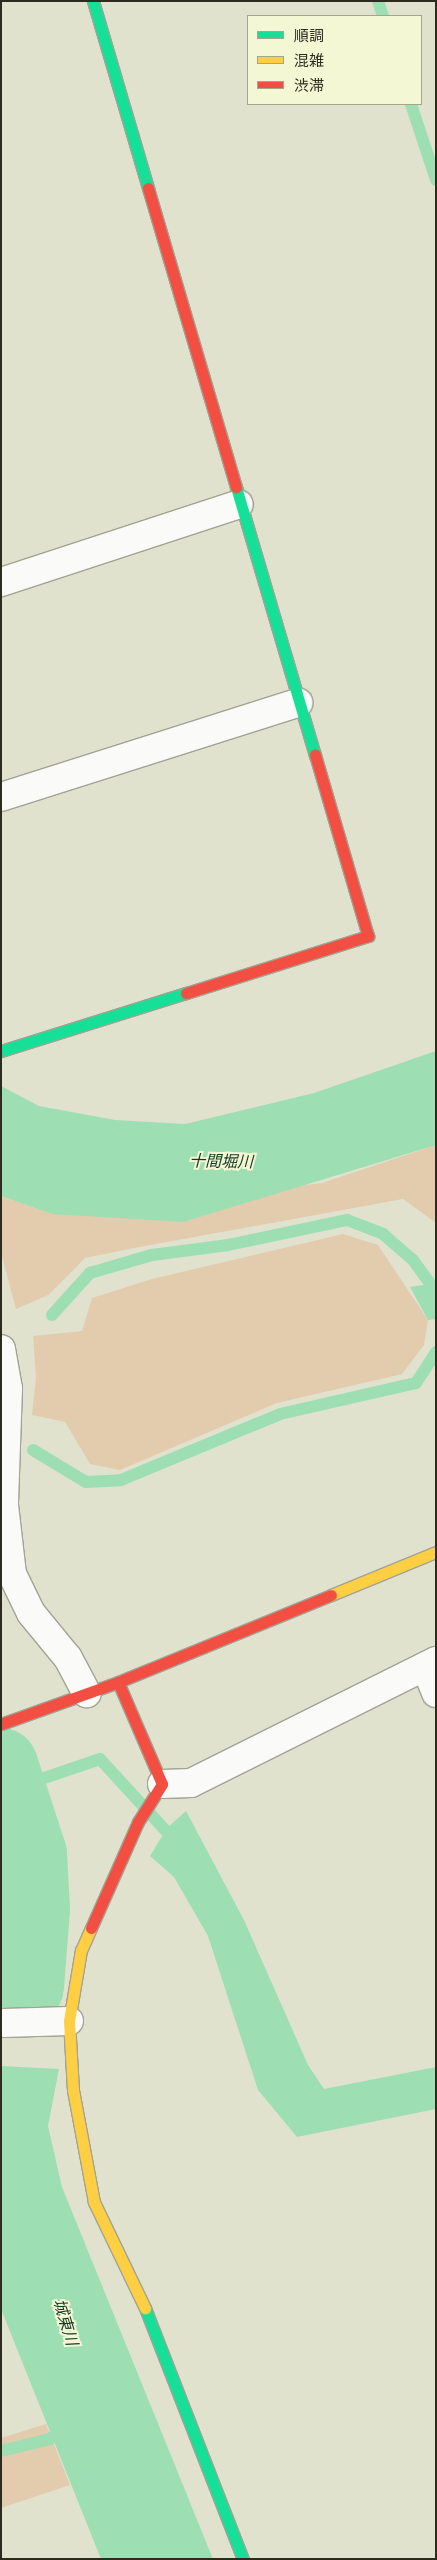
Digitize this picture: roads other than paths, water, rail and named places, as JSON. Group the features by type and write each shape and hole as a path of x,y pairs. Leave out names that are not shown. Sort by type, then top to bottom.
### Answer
{"street":[{"path":"1,1051 368,936 239,504 93,1"},
{"path":"1,582 239,504"},
{"path":"1,797 298,703"},
{"path":"1,1349 8,1388 4,1505 12,1574 31,1613 68,1658 87,1693"},
{"path":"1,1724 118,1682 436,1552"},
{"path":"243,2559 186,2407 124,2257 94,2202 73,2090 69,2022 81,1950 138,1822 158,1789 191,1783 431,1665 436,1693"},
{"path":"118,1682 158,1789"},
{"path":"2,2020 69,2022"}],"water":[{"name":"十間堀川","path":"436,1051 436,1145 183,1222 52,1214 1,1196 1,1086 39,1106 115,1120 185,1124 314,1093"},
{"path":"436,1283 436,1319 428,1320 410,1287"},
{"path":"186,1811 244,1920 308,2065 324,2089 436,2067 436,2109 297,2137 258,2090 208,1936 174,1877 150,1856 167,1828"},
{"name":"城東川","path":"1,2066 59,2069 48,2126 62,2187 213,2559 101,2559 1,2309"}],"waterway":[{"path":"378,1 383,15"},
{"path":"411,105 436,180"},
{"path":"52,1315 90,1273 152,1255 228,1245 347,1220 383,1234 413,1260 436,1292"},
{"path":"33,1450 86,1482 121,1480 280,1414 416,1383 436,1352"},
{"path":"12,1789 100,1759 176,1842"},
{"path":"1,1765 30,1854 33,1909 27,1987"},
{"path":"1,2451 50,2439 64,2428"}]}
